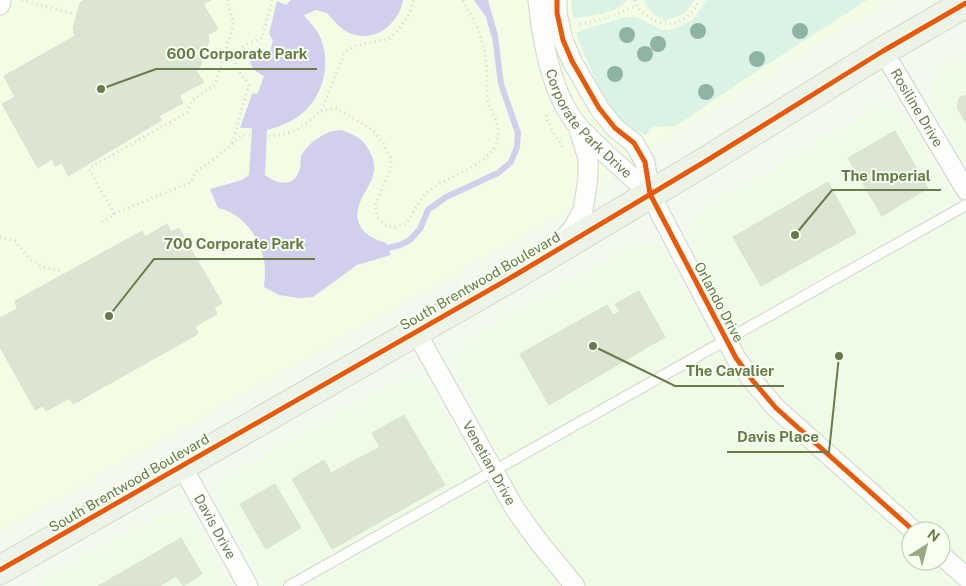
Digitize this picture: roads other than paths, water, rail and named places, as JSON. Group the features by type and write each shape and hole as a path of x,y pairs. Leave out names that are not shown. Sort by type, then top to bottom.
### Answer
{"main road":[{"name":"South Brentwood Boulevard","path":"0,570 551,253 966,3"}],"street":[{"path":"0,5 1,0"},
{"name":"Corporate Park Drive","path":"538,0 548,60 560,95 578,125 650,194"},
{"name":"Corporate Park Drive","path":"557,0 557,14 563,40 572,61 599,108 615,128 634,143 645,162 650,194"},
{"name":"Rosiline Drive","path":"883,52 966,190"},
{"path":"551,253 574,227 582,210 588,178 588,159 578,125"},
{"name":"Orlando Drive","path":"650,194 726,340 747,374 776,408 903,521"},
{"name":"Venetian Drive","path":"416,332 515,509 538,541 575,586"},
{"name":"Davis Drive","path":"182,466 248,586"},
{"path":"951,564 966,577"}],"lane":[{"path":"289,586 966,204"}],"water":[{"path":"291,0 403,0 396,17 390,25 375,34 366,36 347,32 327,13 316,10 304,15 317,31 323,44 325,67 323,78 315,99 308,108 291,121 267,130 265,175 276,181 290,182 298,174 301,156 304,151 318,138 329,132 341,130 358,138 370,152 373,159 374,172 360,202 357,217 362,229 372,237 386,243 391,255 357,265 313,297 298,298 279,295 264,287 265,264 257,240 241,219 226,210 218,208 210,189 242,180 249,175 252,128 240,128 252,94 258,93 264,76 254,69 250,59 254,54 269,55 273,40 269,34 277,1 286,5"},
{"path":"474,0 488,0 498,35 491,36 486,17"}],"waterway":[{"path":"388,248 410,240 420,229 428,210 446,197 498,173 511,162 517,147 518,133 501,84 495,36"}],"place":[{"name":"600 Corporate Park","path":"101,89"},
{"name":"The Imperial","path":"795,235"},
{"name":"700 Corporate Park","path":"109,316"},
{"name":"The Cavalier","path":"593,346"},
{"name":"Davis Place","path":"839,356"}]}
